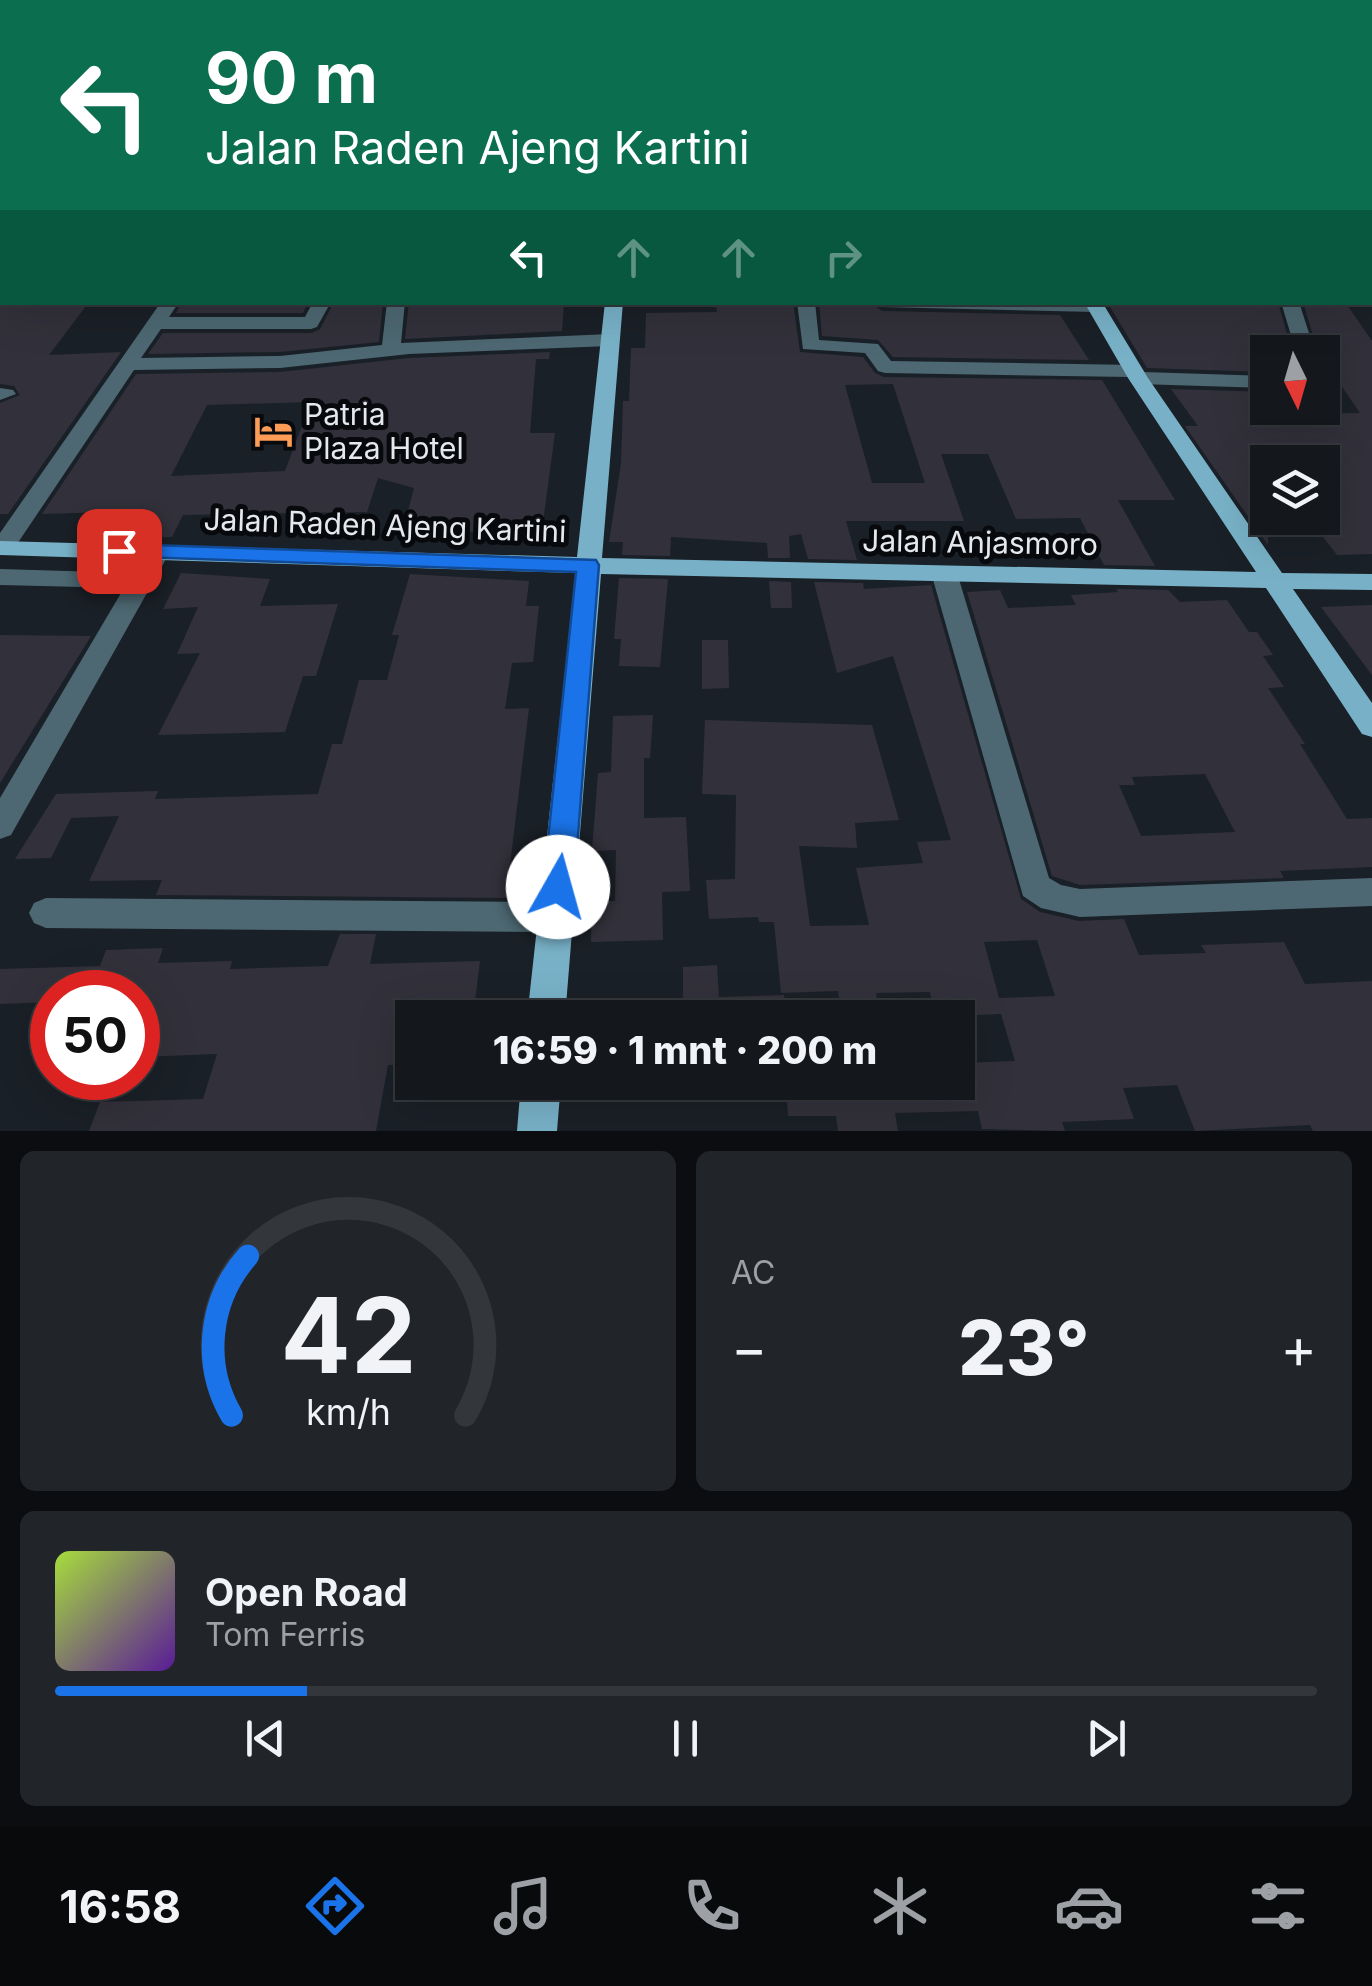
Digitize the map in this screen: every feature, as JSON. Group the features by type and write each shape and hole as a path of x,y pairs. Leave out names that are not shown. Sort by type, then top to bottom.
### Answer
{"main road":[{"path":"547,1000 614,305"},
{"path":"1095,305 1136,374 1372,726"},
{"name":"Jalan Raden Ajeng Kartini","path":"1,548 588,565"},
{"name":"Jalan Anjasmoro","path":"588,565 945,576 1372,582"},
{"path":"537,1131 540,1100"}],"street":[{"path":"1,548 168,305"},
{"path":"156,322 311,323 320,305"},
{"path":"391,353 396,305"},
{"path":"806,305 810,344 872,348 885,366 1250,381"},
{"path":"1291,305 1301,335"},
{"path":"126,364 280,362 391,353 409,348 610,340"},
{"path":"0,826 158,552"},
{"path":"945,576 1035,886 1054,898 1080,903 1372,892"},
{"path":"0,577 142,581"},
{"path":"46,912 554,917"}],"building":[{"path":"0,305 87,305 49,355 121,352 8,514 0,514 0,403 20,395 14,386 0,384"},
{"path":"180,305 307,305 303,313 176,313"},
{"path":"332,305 383,305 379,342 280,352 148,354 163,333 312,333 320,329"},
{"path":"409,305 564,305 562,331 405,339"},
{"path":"716,305 793,305 800,352 863,357 875,373 884,377 1102,380 1175,500 1118,500 1155,566 1104,565 1080,518 1016,519 988,454 941,454 964,521 846,521 857,560 808,559 801,534 789,536 790,558 768,558 767,543 671,537 670,556 622,555 623,542 609,542 621,463 623,401 629,401 631,348 645,348 646,313 717,312","holes":["893,384 925,483 872,483 845,385"]},
{"path":"819,305 873,305 882,311 1060,315 1089,360 893,357 878,340 822,336"},
{"path":"1109,305 1279,305 1287,335 1250,335 1250,371 1147,368"},
{"path":"1304,305 1347,305 1372,341 1372,554 1337,555 1321,535 1340,535 1340,445 1250,445 1250,519 1185,426 1198,426 1171,389 1250,391 1250,425 1340,425 1340,413 1360,413 1340,384 1340,335 1313,335"},
{"path":"550,352 549,359 536,359 530,433 555,433 541,537 502,538 503,531 459,532 460,525 404,526 414,488 378,478 367,512 183,515 172,537 95,540 111,512 42,514 136,374 280,372 409,358","holes":["311,402 285,471 171,476 207,405"]},
{"path":"181,573 270,579 260,606 338,604 316,676 303,676 285,732 158,735 200,653 177,654 198,607 163,609"},
{"path":"410,574 529,581 526,606 539,606 533,662 512,663 505,709 529,708 506,898 156,895 162,880 89,881 119,816 71,818 51,858 15,859 56,794 158,791 155,799 318,794 332,744 342,744 359,680 387,680 399,635 392,635"},
{"path":"619,578 668,579 660,667 619,666 621,639 614,639"},
{"path":"769,581 791,582 792,608 771,608"},
{"path":"814,582 863,583 864,589 931,585 1021,899 1040,912 1079,921 1124,919 1139,955 1206,953 1201,945 1284,942 1305,984 1372,981 1372,1131 1313,1131 1310,1125 1195,1131 1177,1085 1123,1088 1134,1119 1062,1122 1065,1131 982,1129 978,1111 895,1113 898,1131 838,1131 836,1116 788,1116 787,1100 975,1100 975,1062 1015,1061 1001,1014 975,1015 975,1000 932,1000 930,992 876,993 877,1000 839,1000 838,991 781,993 774,922 759,922 758,917 709,919 706,880 735,879 736,795 702,794 705,720 872,725 899,820 855,823 857,848 799,846 810,926 869,925 856,868 923,863 917,842 951,840 893,656 837,673","holes":["1037,940 1055,996 999,998 984,942"]},
{"path":"1116,589 1168,590 1180,602 1227,600 1249,632 1257,632 1273,655 1263,656 1284,687 1268,688 1305,744 1300,744 1347,819 1372,818 1372,867 1280,871 1284,878 1080,885 1052,876 967,592 1000,590 1008,608 1076,605 1071,595 1118,592","holes":["1205,774 1235,832 1141,836 1119,785 1135,785 1132,777"]},
{"path":"1372,605 1372,675 1321,607"},
{"path":"0,635 91,636 0,783"},
{"path":"702,640 728,640 729,688 702,689"},
{"path":"653,715 650,758 644,758 644,818 686,817 690,891 662,892 663,940 591,942 592,901 615,901 616,850 592,851 598,773 611,772 613,716"},
{"path":"340,934 376,934 370,964 480,961 475,1000 395,1000 395,1065 388,1065 376,1131 89,1131 100,1102 203,1099 217,1054 160,1056 160,970 30,970 30,1003 0,1004 0,969 100,966 106,950 163,948 158,963 232,961 230,969 328,966"},
{"path":"717,965 719,997 784,995 785,1000 683,1000 683,967"}],"place":[{"name":"Patria Plaza Hotel","path":"274,432"}],"route":[{"path":"119,551 588,565 558,887"}]}
